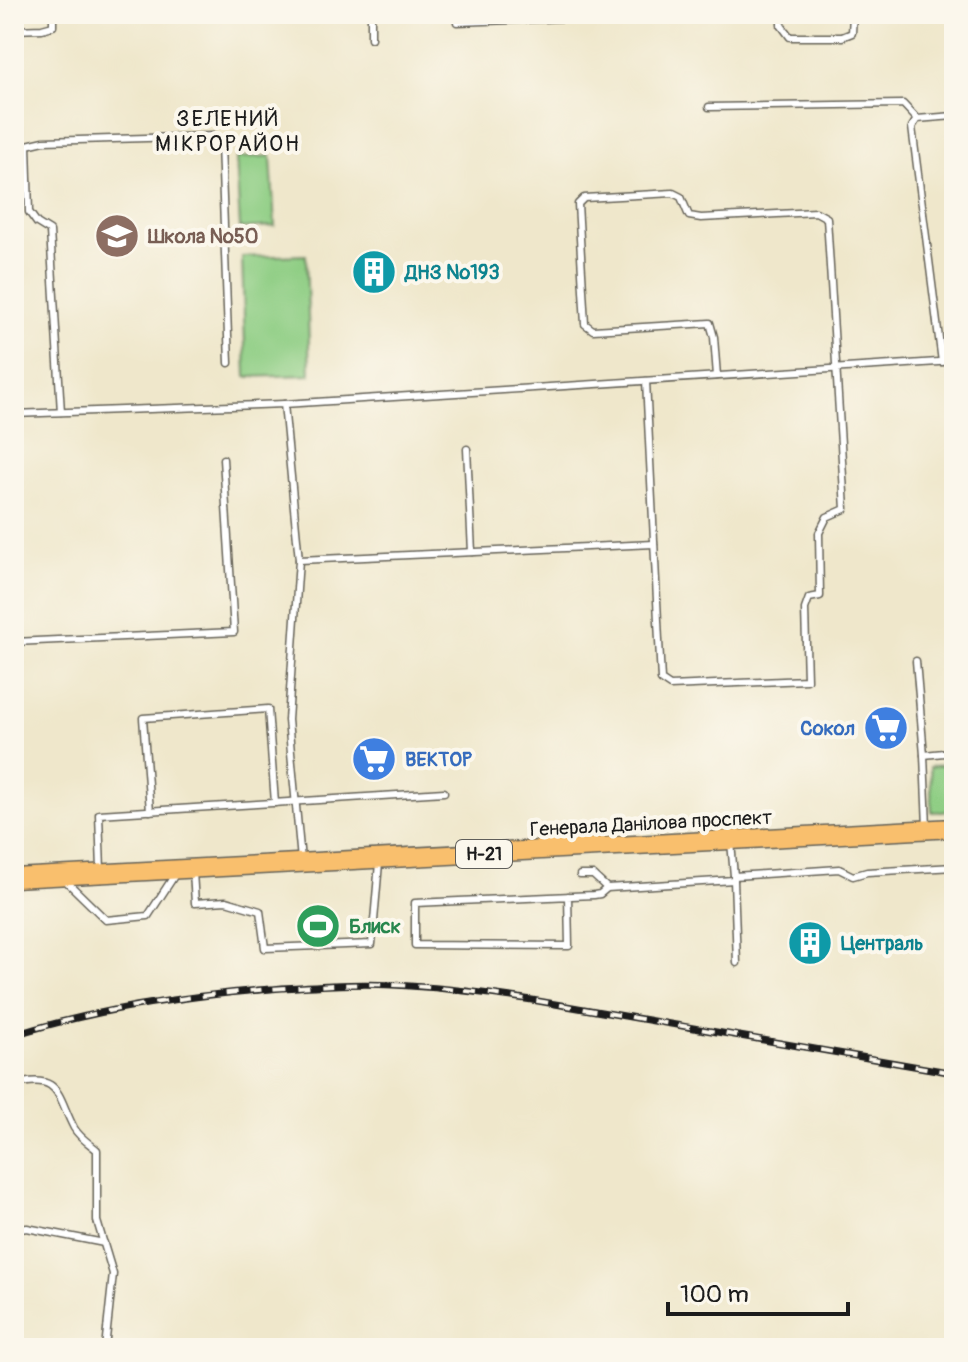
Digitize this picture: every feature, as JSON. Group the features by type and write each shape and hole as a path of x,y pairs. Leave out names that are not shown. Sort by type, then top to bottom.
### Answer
{"main road":[{"name":"Генерала Данілова проспект","path":"14,878 954,828"}],"lane":[{"path":"14,30 53,26 53,14"},
{"path":"371,14 371,38"},
{"path":"457,22 672,14"},
{"path":"781,14 781,25 790,37 842,37 852,33 853,14"},
{"path":"709,107 903,104 917,119"},
{"path":"917,119 954,116"},
{"path":"917,119 912,127 942,362"},
{"path":"61,412 50,231 37,223 29,212 27,145 44,141 215,136 221,144 229,363"},
{"path":"646,381 661,680 670,686 807,680 805,609 809,598 820,596 819,533 827,517 845,509 827,218 816,212 701,218 689,216 681,197 673,193 584,198 578,204 585,324 593,330 710,323 717,376"},
{"path":"14,414 284,404 954,361"},
{"path":"284,404 299,560 288,720 301,863"},
{"path":"467,449 472,552"},
{"path":"14,642 234,632 223,459"},
{"path":"299,560 654,544"},
{"path":"916,661 927,830"},
{"path":"150,811 143,718 268,709 275,803"},
{"path":"924,755 954,752"},
{"path":"101,874 99,814 444,792"},
{"path":"731,840 737,963"},
{"path":"185,869 195,903 226,901 260,911 265,948 372,944 379,859"},
{"path":"568,896 569,946 415,945 415,903 600,894 607,888 839,869 853,876 867,872 954,867"},
{"path":"61,876 106,920 148,916 185,869"},
{"path":"580,875 593,875 607,888"},
{"path":"14,1085 35,1079 46,1082 62,1096 75,1130 97,1150 97,1221 113,1274 105,1348"},
{"path":"14,1230 27,1228 104,1243"}],"green space":[{"path":"271,156 275,226 240,228 236,158"},
{"path":"306,255 310,375 246,377 242,257"},
{"path":"954,764 954,811 932,812 930,767"}],"railway":[{"path":"14,1035 109,1011 206,995 317,986 393,985 532,1000 954,1073"}],"place":[{"name":"Школа №50","path":"117,236"},
{"name":"ДНЗ №193","path":"374,272"},
{"name":"Сокол","path":"886,728"},
{"name":"ВЕКТОР","path":"374,759"},
{"name":"Блиск","path":"318,926"},
{"name":"Централь","path":"810,943"}],"district":[{"name":"ЗЕЛЕНИЙ МІКРОРАЙОН","path":"228,130"}]}
